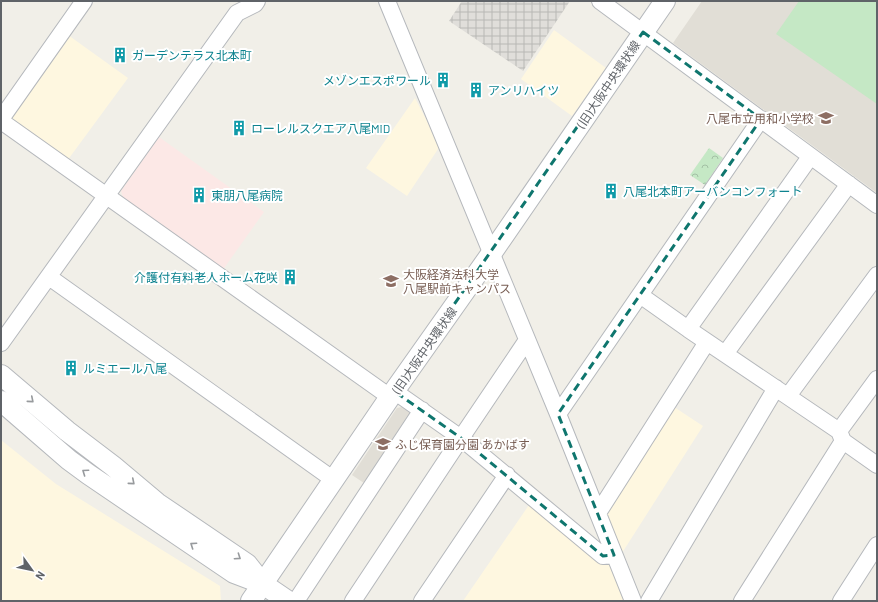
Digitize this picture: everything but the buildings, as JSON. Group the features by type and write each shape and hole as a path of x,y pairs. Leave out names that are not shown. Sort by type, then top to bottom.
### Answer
{"street":[{"path":"84,1 1,120 106,197 392,394 422,410 461,438 603,556 614,555"},
{"path":"387,1 558,414 633,601"},
{"path":"600,1 761,119 810,157 877,204"},
{"name":"(旧)大阪中央環状線","path":"251,601 392,394 492,254 665,1"},
{"path":"1,342 237,13 254,2"},
{"path":"558,414 761,119"},
{"path":"688,329 810,157"},
{"path":"725,354 849,184"},
{"path":"649,601 782,392 877,275"},
{"path":"49,277 334,480"},
{"path":"640,295 782,392 877,465"},
{"path":"354,601 527,340"},
{"path":"598,513 707,342"},
{"path":"1,375 157,503 247,564 263,584"},
{"path":"742,601 877,379"},
{"path":"1,401 69,460 88,474 234,573 263,584 288,601"},
{"path":"296,601 422,410"},
{"path":"422,601 507,475"},
{"path":"841,601 877,545"}],"highlighted area":[{"path":"643,32 761,119 558,414 614,555 603,556 461,438 394,391"}],"shaded area":[{"path":"462,1 570,1 523,71 449,21"},
{"name":"八尾市立用和小学校","path":"702,1 877,1 877,193 673,43"},
{"path":"554,30 606,68 572,116 521,79"},
{"path":"68,35 128,78 67,161 15,125 11,112"},
{"path":"415,98 440,146 407,196 366,168"},
{"path":"159,137 264,212 222,271 124,201 121,191"},
{"path":"671,405 703,426 622,553 604,511"},
{"name":"ふじ保育園分園 あかばす","path":"402,407 414,414 367,485 352,475 397,408"},
{"path":"1,440 56,484 220,586 221,601 1,601"},
{"path":"531,502 609,564 624,601 463,601"}],"green space":[{"path":"799,1 877,1 877,104 776,34"},
{"path":"709,148 723,158 705,185 690,175"}],"place":[{"name":"ガーデンテラス北本町","path":"120,55"},
{"name":"メゾンエスポワール","path":"443,80"},
{"name":"アンリハイツ","path":"476,90"},
{"name":"八尾市立用和小学校","path":"826,118"},
{"name":"ローレルスクエア八尾MID","path":"239,128"},
{"name":"八尾北本町アーバンコンフォート","path":"611,191"},
{"name":"東朋八尾病院","path":"199,195"},
{"name":"介護付有料老人ホーム花咲","path":"290,277"},
{"name":"大阪経済法科大学 八尾駅前キャンパス","path":"391,281"},
{"name":"ルミエール八尾","path":"71,368"},
{"name":"ふじ保育園分園 あかばす","path":"383,444"}]}
